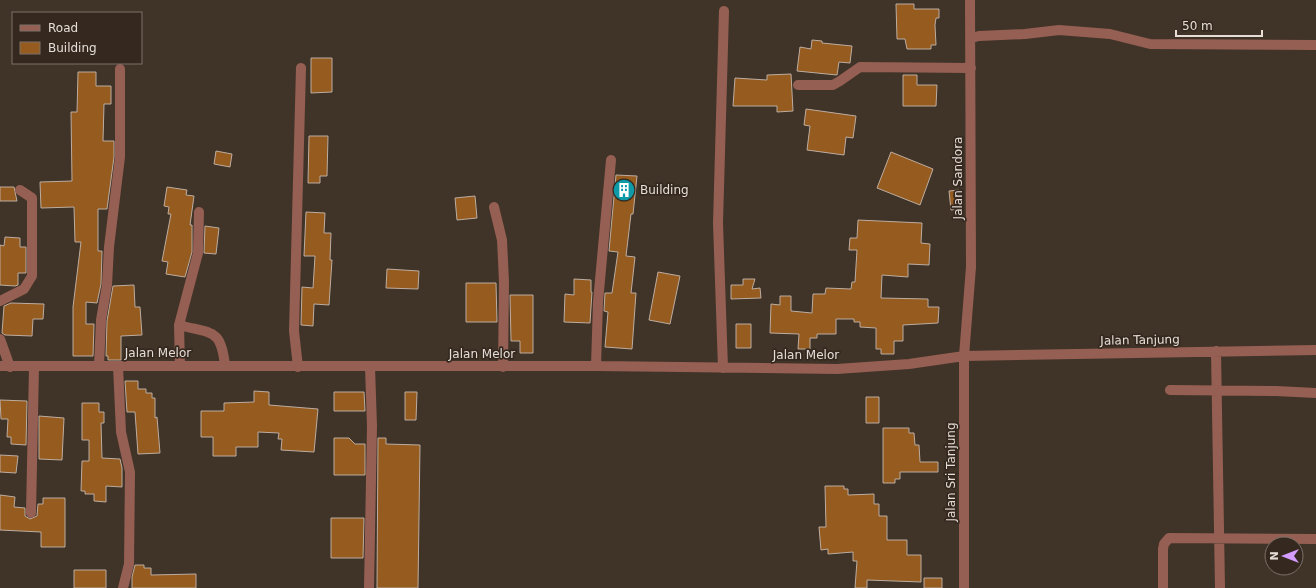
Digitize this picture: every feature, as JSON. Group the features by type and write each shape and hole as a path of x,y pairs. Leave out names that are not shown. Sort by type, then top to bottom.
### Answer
{"street":[{"name":"Jalan Sandora","path":"964,356 971,266 971,68 975,37 970,0"},
{"path":"723,368 718,223 724,11"},
{"path":"975,37 1059,30 1110,34 1150,44 1316,45"},
{"path":"798,85 832,85 840,82 860,67 971,68"},
{"path":"298,367 294,331 301,68"},
{"path":"99,366 101,320 107,284 109,247 120,157 120,69"},
{"path":"596,366 598,302 611,160"},
{"path":"0,301 24,289 32,276 32,198 20,190"},
{"path":"494,207 502,240 504,282 503,367"},
{"path":"180,366 178,325 198,253 199,212"},
{"path":"178,325 211,334 218,338 223,348 224,366"},
{"path":"0,339 5,366"},
{"name":"Jalan Tanjung","path":"964,356 1216,355 1316,350"},
{"path":"1216,355 1220,588"},
{"name":"Jalan Melor","path":"5,366 876,367 964,356"},
{"name":"Jalan Sri Tanjung","path":"964,356 964,588"},
{"path":"118,366 121,432 130,472 129,564 123,588"},
{"path":"31,513 34,367"},
{"path":"369,588 372,426 370,367"},
{"path":"1170,390 1316,393"},
{"path":"1163,588 1163,549 1166,540 1177,537 1316,538"}],"building":[{"path":"896,4 914,4 914,9 939,9 939,18 936,18 935,25 936,45 931,45 931,49 907,49 905,39 897,39"},
{"path":"812,40 822,41 822,43 852,46 850,63 839,62 837,75 797,71 800,47 811,49"},
{"path":"311,58 332,58 332,92 311,93"},
{"path":"78,72 96,72 96,86 111,86 111,104 104,104 103,141 114,141 114,157 107,209 98,209 98,251 102,251 101,284 97,303 86,302 86,324 94,324 93,356 73,356 73,307 81,242 75,242 74,207 41,208 40,182 72,181 71,112 77,112"},
{"path":"791,74 793,111 777,112 777,106 733,106 735,78 767,80 767,75"},
{"path":"903,75 917,75 917,85 937,85 936,106 903,106"},
{"path":"806,109 856,116 853,138 846,137 844,155 807,150 810,126 804,125"},
{"path":"309,136 328,136 327,176 320,176 320,183 308,183"},
{"path":"216,151 232,154 230,167 214,164"},
{"path":"891,152 933,169 920,205 877,188"},
{"path":"616,175 637,176 633,214 631,214 626,256 635,257 631,293 636,293 632,349 605,347 608,312 604,311 605,293 612,293 618,252 609,251"},
{"path":"0,187 14,187 17,201 0,201"},
{"path":"167,187 187,190 186,195 194,196 190,225 192,225 192,252 185,277 166,274 168,262 162,261 171,214 168,214 169,207 164,206"},
{"path":"959,190 960,209 951,210 949,191"},
{"path":"475,196 477,218 457,220 455,198"},
{"path":"306,212 325,213 324,233 331,233 330,260 332,260 329,305 314,304 313,326 301,325 302,287 313,288 315,256 304,256"},
{"path":"858,220 922,223 921,243 930,244 929,265 908,264 908,277 882,275 881,298 928,299 928,307 939,307 938,323 903,325 903,341 894,341 894,354 881,354 881,349 876,349 876,328 860,327 860,322 854,322 854,319 836,319 836,334 817,334 817,338 810,338 810,349 798,349 799,334 770,333 771,304 780,305 780,296 791,296 791,311 812,313 813,294 825,294 826,288 851,289 852,282 855,282 857,250 849,250 850,238 857,238"},
{"path":"205,226 219,228 216,254 204,253"},
{"path":"5,237 20,238 20,247 26,247 26,273 18,273 18,285 15,286 0,285 0,245 4,246"},
{"path":"387,269 419,271 418,289 386,288"},
{"path":"658,272 680,276 670,324 649,320"},
{"path":"574,279 591,280 592,292 590,323 564,322 565,294 574,295"},
{"path":"743,279 755,279 752,289 760,288 761,298 731,299 731,285 743,285"},
{"path":"466,283 496,283 497,322 466,322"},
{"path":"134,285 135,307 140,307 142,335 121,336 121,360 108,360 108,356 106,356 107,321 113,286"},
{"path":"510,295 533,295 533,353 520,353 520,341 511,341"},
{"path":"11,303 44,304 43,319 33,319 32,336 5,335 2,333 4,306"},
{"path":"736,324 751,324 751,348 736,348"},
{"path":"125,381 138,381 138,389 146,389 146,393 152,393 152,398 155,398 155,418 157,417 160,453 138,454 135,412 127,412"},
{"path":"254,391 269,392 269,405 318,409 314,452 281,450 282,439 278,439 279,433 258,432 258,447 236,447 236,456 213,456 213,437 201,437 201,411 224,411 224,403 254,402"},
{"path":"334,392 364,392 365,411 334,411"},
{"path":"405,392 417,392 416,420 405,420"},
{"path":"866,397 879,397 879,423 866,423"},
{"path":"0,400 27,401 26,445 11,444 11,437 7,437 8,419 1,419"},
{"path":"82,403 99,403 99,412 104,412 104,423 101,423 102,458 120,459 122,468 122,487 106,486 106,502 94,501 94,494 85,494 85,491 81,491 82,461 89,461 89,440 82,440"},
{"path":"39,416 64,418 62,460 39,459"},
{"path":"883,428 909,428 909,433 914,433 915,445 919,445 920,462 938,462 938,472 900,472 900,479 895,479 895,483 883,483"},
{"path":"334,438 349,438 355,444 365,444 365,475 334,475"},
{"path":"378,438 386,438 386,444 420,445 418,588 377,588"},
{"path":"0,455 18,456 16,473 0,472"},
{"path":"825,486 844,486 844,489 848,489 848,495 874,494 874,504 879,504 879,516 887,516 887,540 907,540 907,555 921,555 921,582 867,580 867,588 855,588 857,561 853,561 853,552 828,554 828,549 821,550 819,527 826,527"},
{"path":"0,495 15,497 14,507 25,508 25,516 30,519 37,516 38,504 43,504 43,498 65,498 65,547 41,547 41,532 0,530"},
{"path":"331,518 364,518 363,558 331,558"},
{"path":"135,565 144,565 144,568 151,568 151,575 196,574 196,588 132,588 132,577"},
{"path":"74,570 106,570 106,588 74,588"},
{"path":"924,578 942,578 942,588 924,588"}],"place":[{"name":"Building","path":"624,190"}]}
